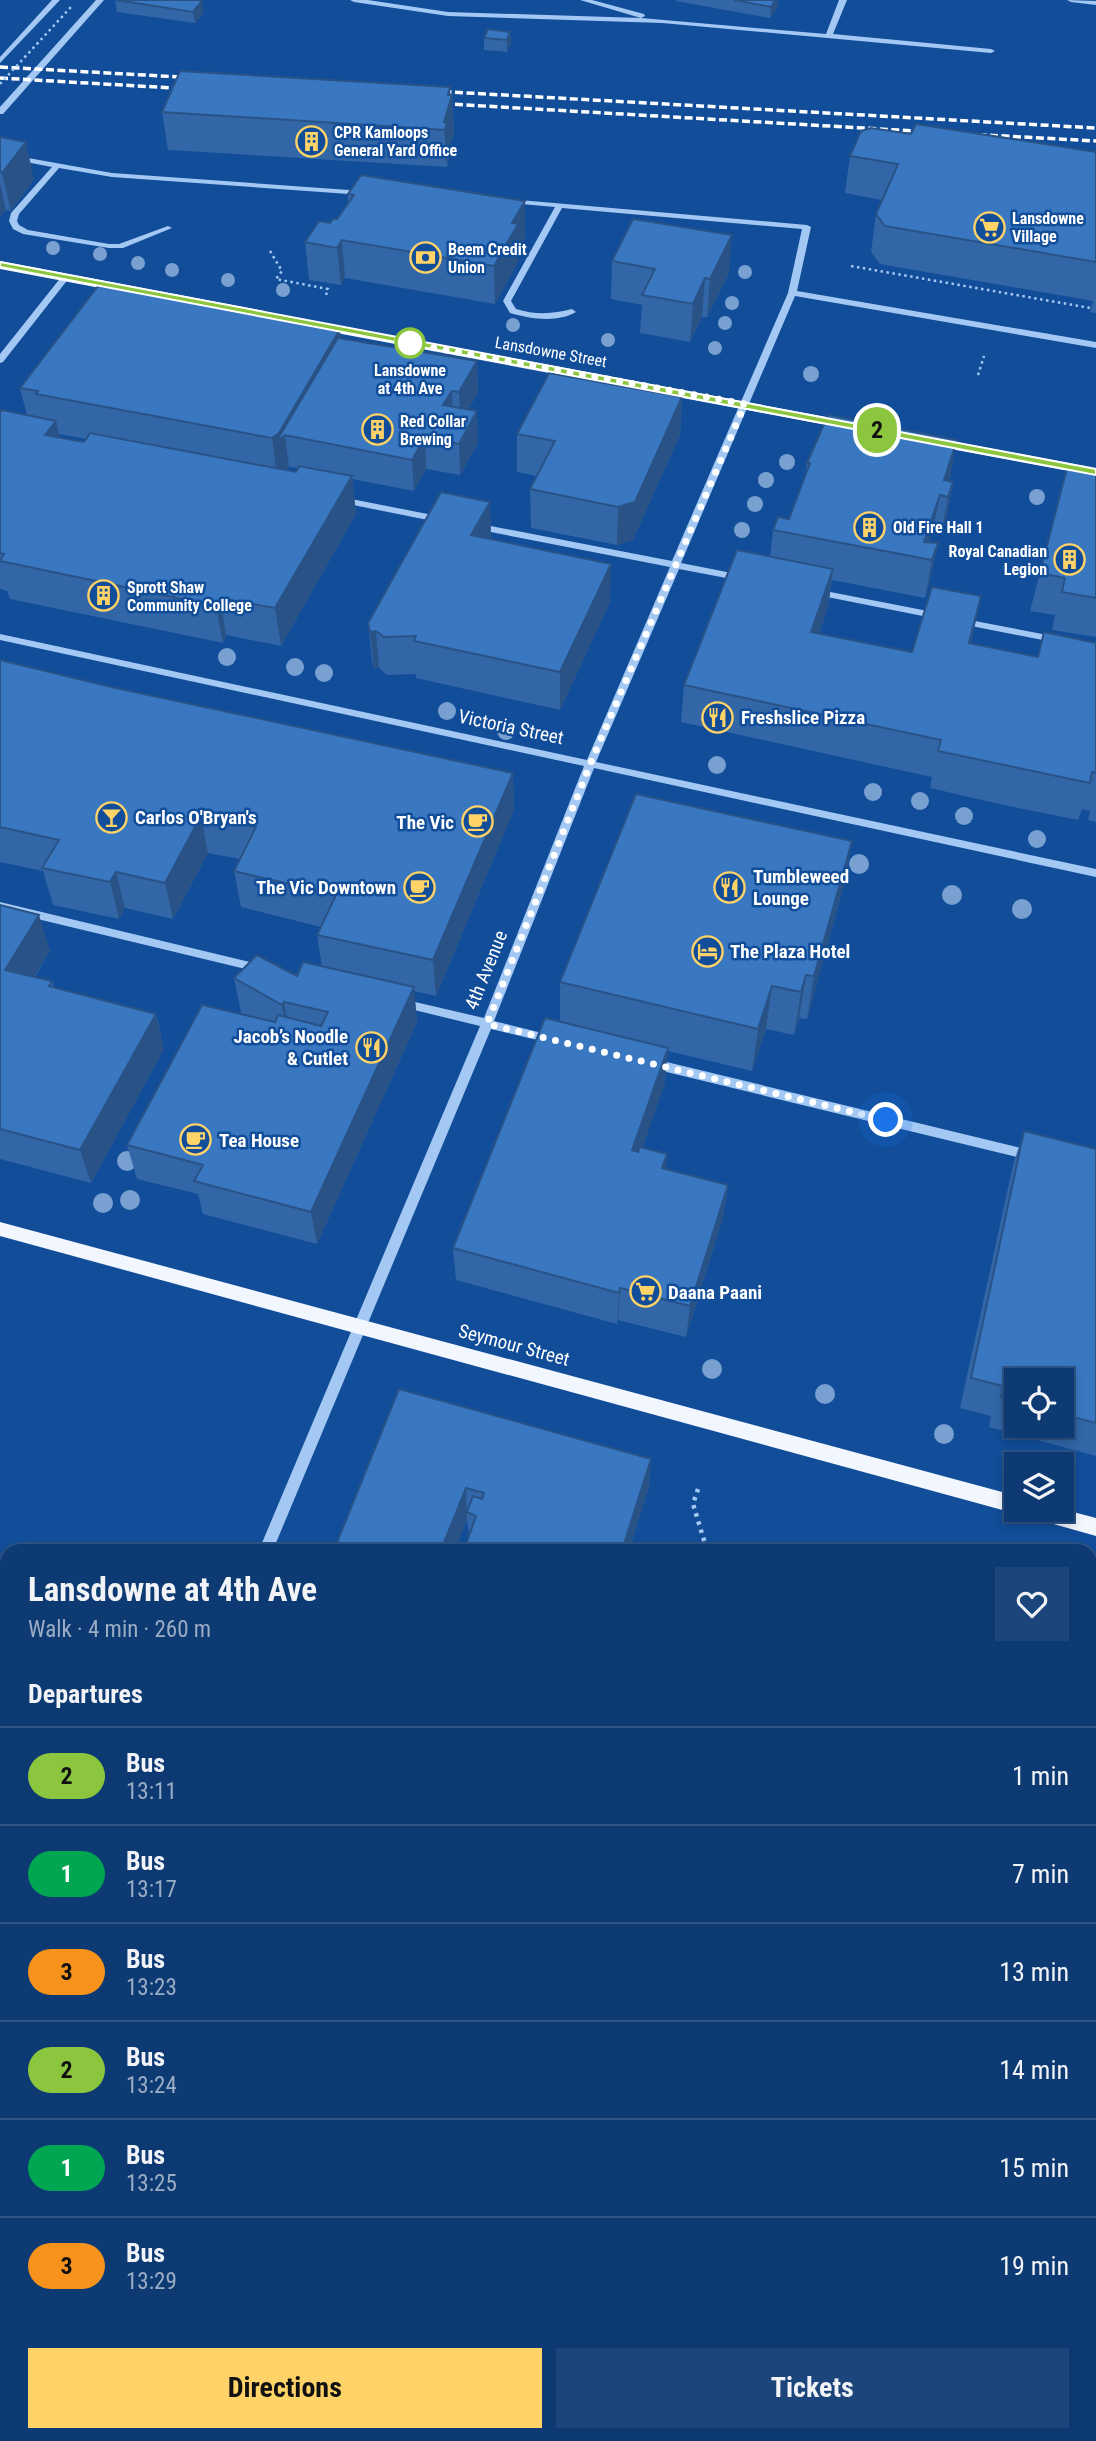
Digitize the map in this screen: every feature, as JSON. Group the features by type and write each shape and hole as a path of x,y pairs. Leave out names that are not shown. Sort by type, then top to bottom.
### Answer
{"main road":[{"path":"0,265 275,318"},
{"name":"Lansdowne Street","path":"302,323 866,428"},
{"path":"921,439 1096,472"},
{"name":"Seymour Street","path":"0,1229 1004,1501"},
{"path":"1074,1521 1096,1527"}],"street":[{"path":"0,61 56,0"},
{"path":"0,111 100,0"},
{"path":"354,0 448,14 662,21 991,51"},
{"path":"584,0 662,21"},
{"path":"829,36 843,0"},
{"path":"1071,0 1096,3"},
{"path":"0,155 56,167 215,184 368,193"},
{"path":"56,167 15,213 13,221 16,227 26,232 109,246 120,246 168,228"},
{"path":"502,201 560,205 507,301 513,311 550,318 572,312"},
{"name":"4th Avenue","path":"269,1544 487,1024 591,762 792,293 807,227 560,205"},
{"path":"0,360 65,278"},
{"path":"792,293 1096,345"},
{"path":"336,499 454,522"},
{"path":"467,524 753,580"},
{"path":"807,591 1070,643"},
{"name":"Victoria Street","path":"0,637 591,762 1096,873"},
{"path":"0,906 270,971"},
{"path":"387,1000 572,1045"},
{"path":"639,1061 1041,1158"}],"path":[{"path":"0,84 71,7"},
{"path":"270,251 282,271 276,279 328,289 323,302"},
{"path":"851,266 1096,309"},
{"path":"698,1489 693,1504 705,1544"}],"building":[{"path":"116,0 198,0 202,1 193,12"},
{"path":"734,0 775,0 771,7"},
{"path":"488,29 510,32 507,40 484,38"},
{"path":"180,71 450,87 448,95 452,95 444,122 447,123 445,130 162,112"},
{"path":"916,124 1096,152 1096,262 885,226 876,214 898,164 850,156 861,131 871,128 911,134"},
{"path":"0,137 26,142 2,173 0,172"},
{"path":"361,175 525,201 512,223 518,224 494,266 342,240 337,248 305,242 319,221 330,223 337,219 354,195 348,194"},
{"path":"633,219 732,235 710,279 705,278 693,304 642,295 655,269 612,261"},
{"path":"99,285 340,329 279,433 272,438 36,394 38,391 20,388"},
{"path":"338,338 477,361 459,392 452,391 443,405 477,411 459,444 425,437 412,460 285,435 279,440"},
{"path":"549,373 682,397 635,502 618,507 530,489 555,441 517,434"},
{"path":"2,410 56,421 45,435 84,442 90,433 296,472 299,466 352,476 275,608 220,598 216,606 0,561 4,554 0,553"},
{"name":"Old Fire Hall 1","path":"828,415 957,440 944,480 953,482 948,497 940,495 924,542 938,543 932,560 773,530 778,517 789,519 810,463 807,463"},
{"name":"Royal Canadian Legion","path":"1068,464 1096,469 1096,598 1062,592 1065,578 1040,573"},
{"path":"441,492 490,502 471,535 611,564 560,672 414,641 416,636 384,637 376,631 370,632 368,623"},
{"path":"737,550 833,569 811,632 912,652 932,587 981,596 969,643 1038,657 1044,632 1096,643 1096,773 1092,772 1090,783 938,751 941,740 684,685"},
{"path":"0,660 111,687 513,773 433,960 317,935 336,895 234,871 256,827 201,816 165,883 116,872 110,882 42,868 59,840 0,827"},
{"name":"The Plaza Hotel","path":"636,794 852,841 814,976 806,975 801,992 772,986 758,1029 560,982"},
{"path":"0,905 39,915 5,970 52,981 49,986 156,1014 80,1150 0,1129"},
{"path":"257,955 297,976 303,962 414,987 311,1212 194,1181 203,1165 127,1145 202,1005 275,1022 278,1015 321,1026 328,1012 284,1002 282,1005 234,978"},
{"path":"545,1018 668,1048 632,1150 638,1152 640,1147 667,1154 662,1168 728,1185 690,1306 620,1288 619,1293 453,1248"},
{"path":"1024,1131 1096,1149 1096,1423 1074,1417 1074,1368 1004,1368 1004,1398 1001,1397 1003,1386 971,1378"},
{"path":"399,1389 651,1459 624,1544 466,1544 476,1516 467,1512 473,1496 482,1499 484,1493 466,1488 443,1544 336,1544"}],"railway":[{"path":"0,67 198,78"},
{"path":"0,78 191,89"},
{"path":"432,91 1096,128"},
{"path":"432,103 932,132"},
{"path":"967,134 1096,141"}],"bus line":[{"name":"2","path":"0,265 1096,472"}],"place":[{"name":"CPR Kamloops General Yard Office","path":"311,141"},
{"name":"Lansdowne Village","path":"989,227"},
{"name":"Beem Credit Union","path":"425,258"},
{"name":"Lansdowne at 4th Ave","path":"410,343"},
{"name":"Red Collar Brewing","path":"377,430"},
{"name":"Old Fire Hall 1","path":"870,527"},
{"name":"Royal Canadian Legion","path":"1070,560"},
{"name":"Sprott Shaw Community College","path":"104,596"},
{"name":"Freshslice Pizza","path":"718,717"},
{"name":"Carlos O'Bryan's","path":"112,817"},
{"name":"The Vic","path":"477,822"},
{"name":"The Vic Downtown","path":"419,887"},
{"name":"Tumbleweed Lounge","path":"730,887"},
{"name":"The Plaza Hotel","path":"707,951"},
{"name":"Jacob’s Noodle & Cutlet","path":"371,1047"},
{"name":"Tea House","path":"196,1140"},
{"name":"Daana Paani","path":"645,1292"}],"route":[{"path":"410,343 397,341 745,404 591,762 487,1024 886,1120"}]}
